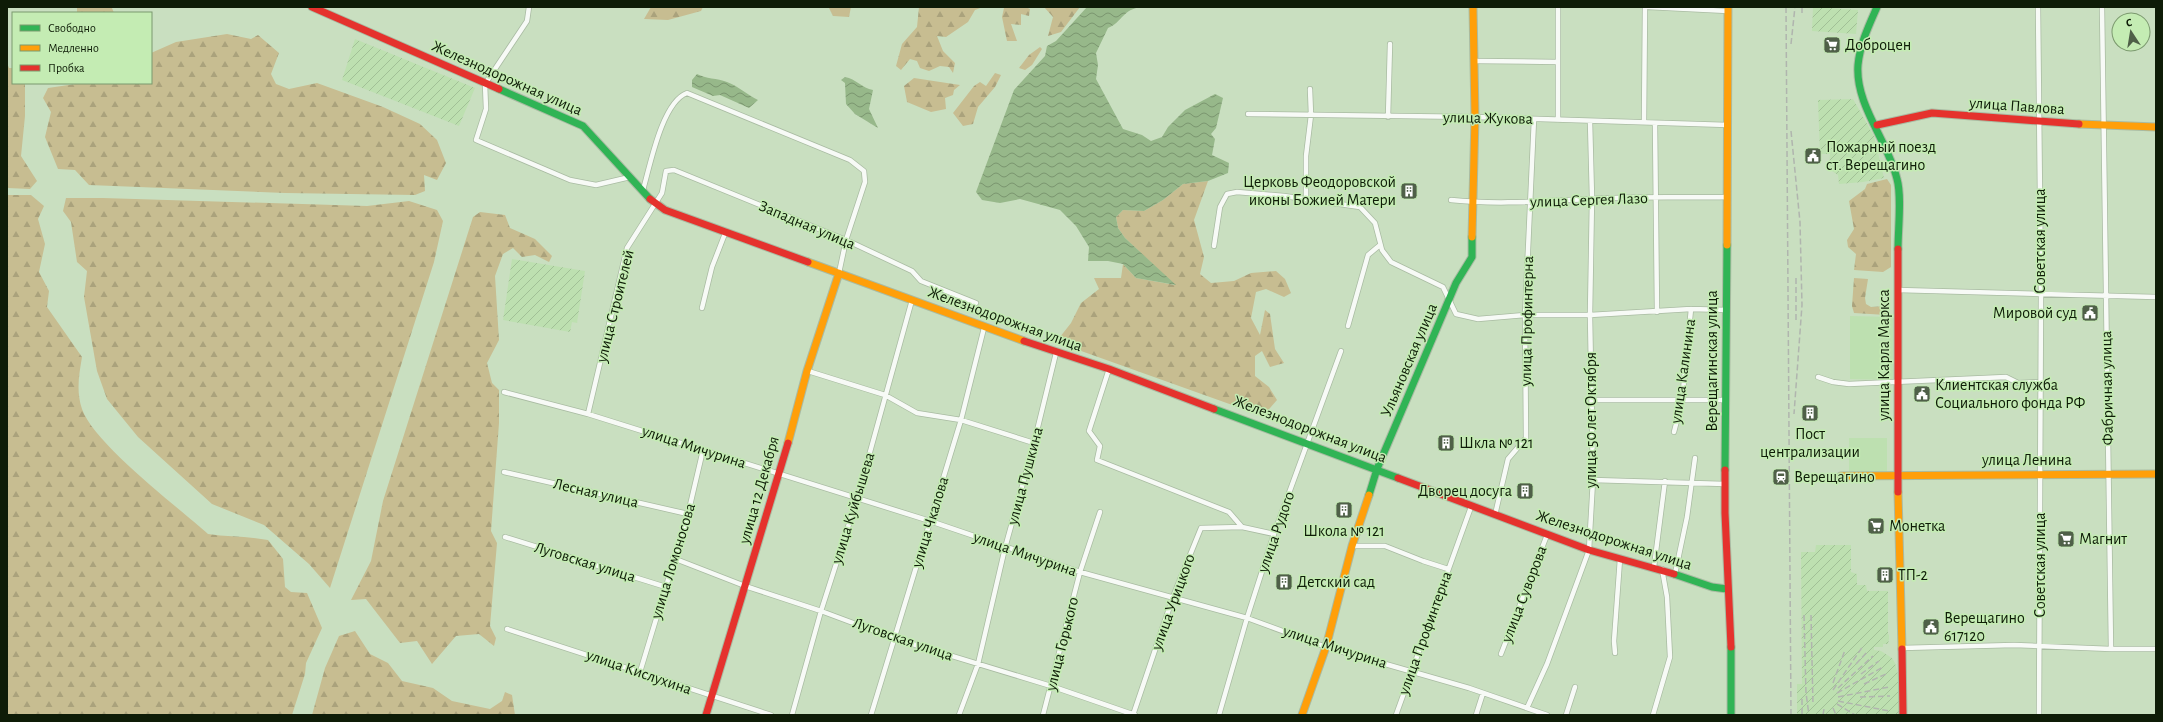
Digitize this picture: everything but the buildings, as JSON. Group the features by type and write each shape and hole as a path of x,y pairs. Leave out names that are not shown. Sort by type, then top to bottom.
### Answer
{"street":[{"name":"Железнодорожная улица","path":"312,7 583,126 644,190 656,205 665,210 726,231 984,328 1109,370 1377,469 1471,507 1589,550 1654,567 1712,586 1727,589"},
{"path":"529,7 527,21 485,84 486,109 476,140 570,180 596,185 630,177"},
{"name":"Ульяновская улица","path":"1302,715 1326,648 1352,546 1377,469 1456,283 1472,257 1475,117 1474,7"},
{"path":"1558,7 1558,120"},
{"path":"1644,122 1646,7 1728,9"},
{"name":"улица Карла Маркса","path":"1876,7 1863,43 1858,66 1862,93 1892,157 1898,181 1898,476 1903,715"},
{"name":"Советская улица","path":"2038,7 2041,294 2039,382 2039,715"},
{"name":"Фабричная улица","path":"2102,7 2104,297 2109,474 2111,650"},
{"name":"Верещагинская улица","path":"1728,9 1725,484 1727,589 1731,657 1731,715"},
{"path":"1388,117 1390,44"},
{"path":"1474,61 1558,62"},
{"path":"1306,199 1306,156 1311,114 1310,89"},
{"path":"644,190 656,143 668,113 680,95 687,92 850,160 864,171 865,182 846,240 839,273"},
{"name":"улица Павлова","path":"1877,125 1912,116 1932,113 2103,126 2156,127"},
{"name":"улица Жукова","path":"1248,114 1475,117 1728,125"},
{"name":"улица Профинтерна","path":"1495,515 1508,459 1526,438 1525,315 1534,119"},
{"name":"улица 50 лет Октября","path":"1527,708 1547,664 1589,550 1593,480 1590,315 1592,198 1590,121"},
{"path":"1655,123 1656,312"},
{"name":"Западная улица","path":"656,205 662,194 666,171 674,170 846,240 912,271 921,280 976,303"},
{"path":"1214,246 1220,207 1227,194 1237,192 1306,199 1360,207 1375,223 1381,248 1391,262 1444,287 1449,302 1456,314 1478,319 1525,315 1590,315 1691,309 1727,310"},
{"name":"улица Сергея Лазо","path":"1451,200 1472,202 1530,202 1592,198 1727,197"},
{"name":"улица Строителей","path":"588,414 627,248 656,205"},
{"path":"702,308 712,267 726,231"},
{"path":"1348,326 1368,255 1381,248"},
{"name":"улица 12 Декабря","path":"706,715 779,475 808,371 839,273"},
{"path":"1898,290 2104,297 2156,297"},
{"name":"улица Куйбышева","path":"792,715 821,610 857,499 912,300"},
{"name":"улица Калинина","path":"1674,432 1682,401 1691,309"},
{"name":"улица Чкалова","path":"871,715 896,639 961,420 984,328"},
{"name":"улица Рудого","path":"1219,715 1247,618 1274,534 1341,351"},
{"name":"улица Пушкина","path":"959,715 978,664 1005,548 1034,443 1056,353"},
{"path":"1109,370 1089,431 1100,446 1097,460 1229,512 1242,527 1274,534"},
{"path":"808,371 885,396 917,412 961,420 1034,443"},
{"path":"1818,377 1844,384 2006,378 2018,383 2039,382"},
{"name":"улица Мичурина","path":"504,392 588,414 930,521 1005,548 1080,572 1247,618 1326,648 1412,671 1547,715"},
{"path":"1592,400 1726,400"},
{"name":"улица Ломоносова","path":"640,672 666,587 673,558 688,514 703,450"},
{"path":"1675,574 1692,484 1695,458"},
{"name":"Лесная улица","path":"504,472 688,514"},
{"name":"улица Ленина","path":"1841,476 2040,473 2156,474"},
{"path":"1593,480 1725,484"},
{"path":"1654,567 1665,481"},
{"name":"улица Профинтерна","path":"1396,715 1471,507"},
{"name":"улица Горького","path":"1043,715 1080,572 1100,512"},
{"name":"улица Урицкого","path":"1134,715 1173,597 1201,528 1242,527"},
{"name":"улица Суворова","path":"1501,654 1547,535"},
{"name":"Луговская улица","path":"505,537 666,587"},
{"path":"1352,546 1385,546 1448,569"},
{"name":"Луговская улица","path":"673,558 745,586 821,610 896,639 1051,686 1134,715"},
{"path":"1615,653 1614,641 1620,559"},
{"path":"1653,715 1669,661 1667,597 1662,570"},
{"name":"улица Кислухина","path":"507,628 712,697 771,715"},
{"path":"1902,648 2008,645 2111,650 2156,649"},
{"path":"1566,715 1575,687"},
{"path":"1476,715 1483,693"}],"shaded area":[{"path":"1813,7 1858,10 1856,34 1812,31"},
{"path":"355,39 475,88 459,126 342,80"},
{"path":"1853,99 1874,136 1884,178 1839,184 1838,175 1829,169 1830,154 1820,154 1818,100"},
{"path":"512,259 585,271 577,323 572,322 570,332 503,320"},
{"path":"1850,316 1893,317 1893,380 1850,379"},
{"path":"1849,438 1887,438 1887,472 1849,472"},
{"path":"1816,545 1851,545 1851,572 1857,574 1857,585 1866,585 1867,591 1888,591 1888,644 1883,644 1883,647 1874,647 1874,650 1881,651 1892,658 1895,663 1899,678 1900,715 1797,715 1797,684 1802,684 1801,552 1815,552"}],"green space":[{"path":"77,7 114,7 112,8 114,12 77,12"},
{"path":"651,7 703,7 701,11 668,20 644,19"},
{"path":"822,7 851,7 849,17 833,16 829,8"},
{"path":"919,7 983,7 975,10 968,22 946,37 937,36 943,51 955,63 953,73 949,67 940,66 929,71 920,68 917,61 910,59 901,70 896,66 902,44 917,27"},
{"path":"1026,7 1030,9 1029,16 1021,14 1021,25 1011,24 1017,41 1007,41 1002,17 1004,8"},
{"path":"1044,7 1080,7 1061,32 1048,36 1053,17"},
{"path":"227,34 251,39 258,35 279,53 271,74 276,84 289,89 317,83 383,107 420,124 437,140 446,163 437,180 424,175 425,191 415,195 285,193 89,185 75,170 58,169 45,137 51,112 43,98 48,88 75,84 152,84 152,53 176,42"},
{"path":"1040,47 1042,49 1032,65 1025,70 1019,68 1029,55"},
{"path":"7,63 9,68 12,68 12,84 25,84 25,116 21,156 37,181 30,189 7,188"},
{"path":"995,73 1001,75 995,87 978,107 973,124 963,126 953,113 974,86 980,82 986,86"},
{"path":"914,78 960,85 954,90 953,95 945,98 946,109 931,112 907,102 904,86"},
{"path":"1887,179 1891,185 1891,267 1883,272 1854,270 1856,254 1848,247 1847,240 1854,229 1849,201 1865,189 1867,184"},
{"path":"1208,181 1194,220 1204,257 1200,274 1211,283 1234,281 1251,273 1276,271 1285,279 1291,293 1284,297 1266,289 1256,292 1251,318 1260,335 1265,310 1270,314 1275,349 1284,363 1270,367 1262,351 1255,356 1255,376 1269,387 1277,400 1263,416 1056,342 1071,323 1081,303 1099,289 1094,278 1121,278 1123,264 1136,278 1175,285 1125,238 1118,228 1116,217 1123,210 1144,211 1163,200 1183,184"},
{"path":"7,195 31,195 44,206 38,219 45,244 39,272 49,291 47,307 82,357 79,377 79,396 82,409 90,423 119,457 208,534 268,540 283,559 285,587 291,592 307,593 322,628 306,663 305,674 292,715 7,715"},
{"path":"66,198 367,206 409,201 437,210 443,221 434,262 330,588 309,564 264,525 212,504 138,437 107,399 97,371 84,297 87,271 77,262 71,222 63,211"},
{"path":"480,212 505,215 510,228 535,239 552,256 549,262 535,255 522,257 513,248 503,254 495,276 499,340 487,363 492,383 499,390 499,423 491,531 497,543 490,626 496,638 494,646 479,634 456,636 432,664 417,641 400,643 366,599 351,600 371,561 383,501 473,217"},
{"path":"1854,278 1868,279 1865,298 1866,304 1871,307 1887,306 1889,308 1886,315 1854,313 1852,306"},
{"path":"355,631 370,654 388,663 402,681 433,688 452,701 490,709 502,701 505,692 512,695 515,715 312,715 325,668 339,636"}],"water":[{"path":"1087,7 1142,7 1130,10 1108,28 1096,53 1098,65 1096,79 1123,129 1142,135 1151,141 1162,137 1168,127 1185,110 1215,94 1223,98 1216,128 1211,134 1215,139 1212,155 1229,163 1228,173 1208,181 1183,184 1163,200 1144,211 1123,210 1116,217 1118,228 1125,238 1176,285 1136,278 1123,264 1108,261 1088,261 1089,247 1076,226 1060,210 1020,199 1000,203 982,200 976,192 1014,90 1045,56 1047,46 1056,41"},
{"path":"697,74 731,84 758,100 749,108 720,95 713,96 692,87 692,80"},
{"path":"845,77 873,90 869,109 878,128 855,114 846,104 845,83 841,80"}],"railway":[{"path":"1786,7 1791,715"},
{"path":"1791,44 1795,7"},
{"path":"1802,7 1802,13"},
{"path":"1791,131 1800,222 1802,305 1794,414"},
{"path":"1796,278 1796,320"},
{"path":"1804,615 1806,693 1809,715"},
{"path":"1811,615 1813,705"},
{"path":"1833,690 1863,646"},
{"path":"1833,683 1845,650"},
{"path":"1856,664 1868,651"},
{"path":"1838,688 1873,656"},
{"path":"1861,674 1879,661"},
{"path":"1837,693 1883,667"},
{"path":"1864,684 1886,674"},
{"path":"1838,697 1889,687"},
{"path":"1860,697 1890,696"},
{"path":"1802,699 1802,715"},
{"path":"1838,701 1889,711"},
{"path":"1837,704 1855,715"},
{"path":"1833,708 1836,715"},
{"path":"1823,715 1824,709"}],"traffic: fast":[{"path":"1877,7 1865,35 1861,50 1858,65 1858,80 1867,109 1887,151 1897,179 1900,203 1898,249"},
{"path":"499,89 583,126 650,199"},
{"path":"1369,495 1377,469 1456,283 1472,257 1472,237"},
{"path":"1725,470 1727,245"},
{"path":"1214,409 1398,478"},
{"path":"1674,574 1712,587 1727,589"},
{"path":"1731,647 1731,715"}],"traffic: slow":[{"path":"1472,237 1475,117 1473,7"},
{"path":"1727,245 1728,7"},
{"path":"2079,124 2156,127"},
{"path":"808,262 1024,341"},
{"path":"788,443 807,371 839,273"},
{"path":"1841,476 2156,474"},
{"path":"1898,492 1902,649"},
{"path":"1302,715 1326,647 1352,546 1369,495"}],"traffic: jam":[{"path":"312,7 499,89"},
{"path":"1877,125 1932,113 2079,124"},
{"path":"650,199 665,210 808,262"},
{"path":"1898,249 1898,492"},
{"path":"1024,341 1109,369 1214,409"},
{"path":"706,715 788,443"},
{"path":"1725,470 1725,513 1731,647"},
{"path":"1398,478 1589,550 1674,574"},
{"path":"1902,649 1903,715"}],"place":[{"name":"Доброцен","path":"1832,45"},
{"name":"Пожарный поезд ст. Верещагино","path":"1813,156"},
{"name":"Церковь Феодоровской иконы Божией Матери","path":"1409,191"},
{"name":"Мировой суд","path":"2090,313"},
{"name":"Клиентская служба Социального фонда РФ","path":"1922,394"},
{"name":"Пост централизации","path":"1810,413"},
{"name":"Шкла № 121","path":"1446,443"},
{"name":"Верещагино","path":"1781,477"},
{"name":"Дворец досуга","path":"1525,491"},
{"name":"Школа № 121","path":"1344,510"},
{"name":"Монетка","path":"1876,526"},
{"name":"Магнит","path":"2066,539"},
{"name":"ТП-2","path":"1885,575"},
{"name":"Детский сад","path":"1284,582"},
{"name":"Верещагино 617120","path":"1931,627"}]}
